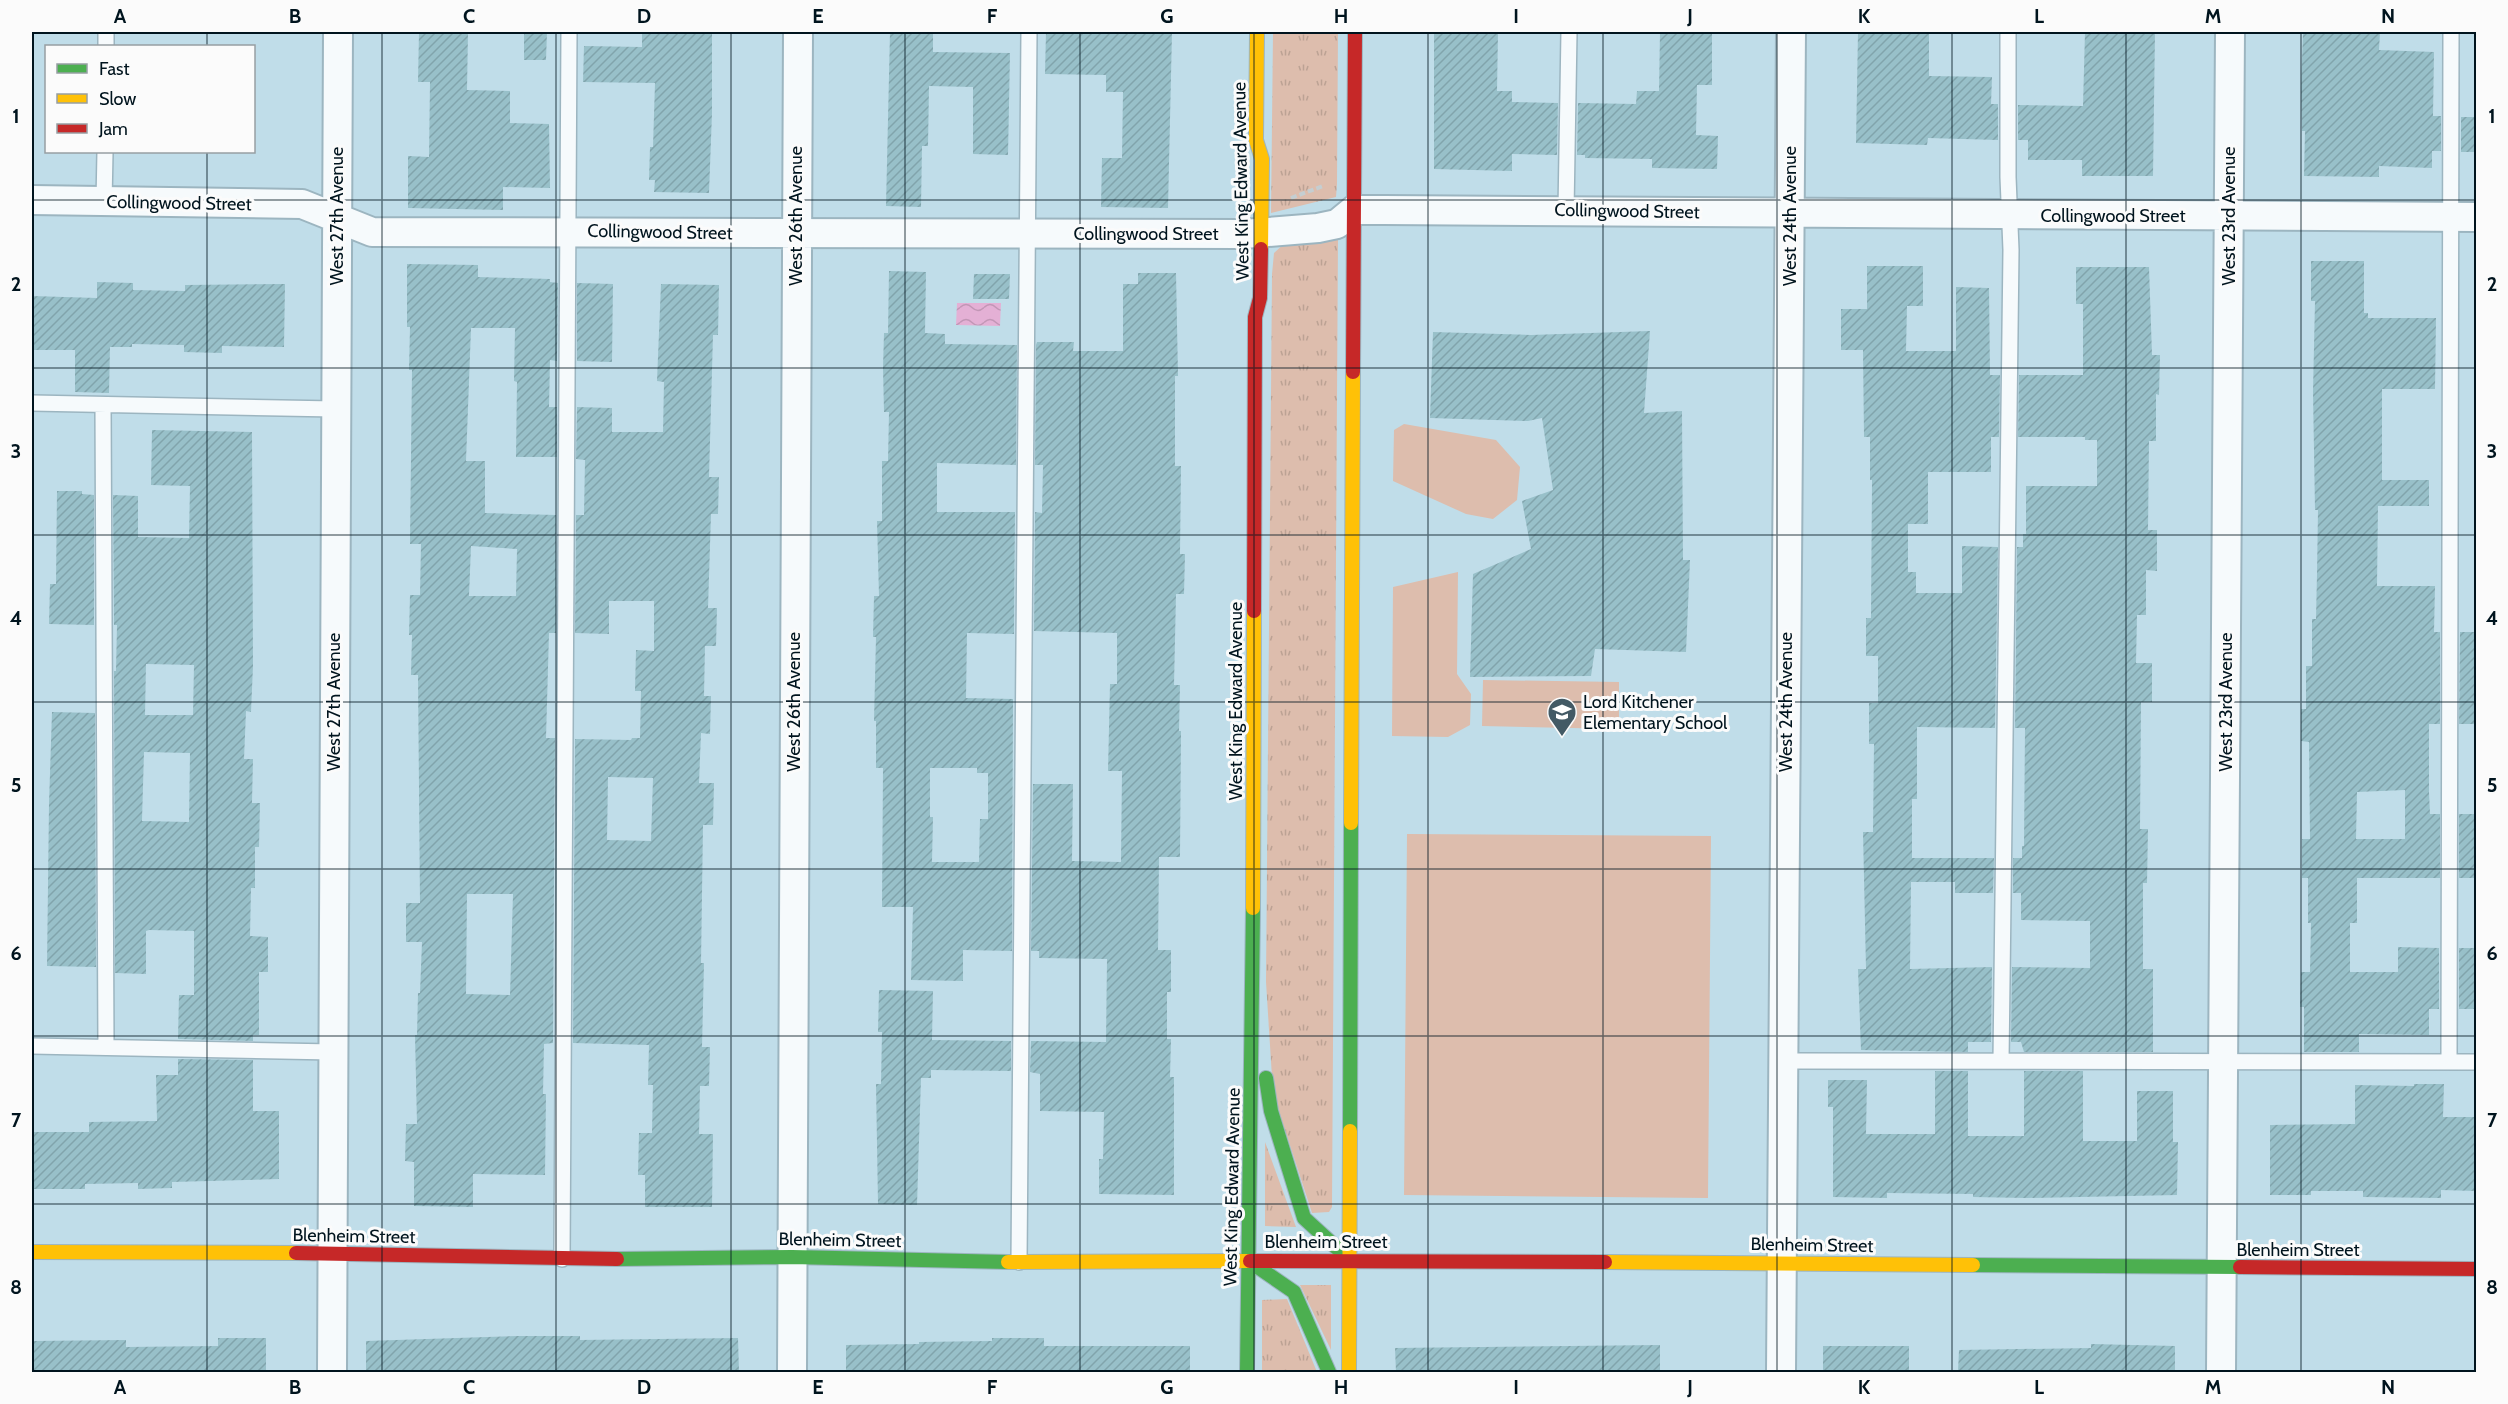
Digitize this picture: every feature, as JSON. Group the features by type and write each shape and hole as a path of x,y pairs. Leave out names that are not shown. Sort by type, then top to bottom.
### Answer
{"main road":[{"name":"West King Edward Avenue","path":"1247,1372 1253,999 1255,318 1260,298 1262,159 1256,141 1257,32"},
{"path":"1349,1372 1355,32"},
{"path":"1253,999 1271,1111 1300,1209 1304,1218 1350,1260"},
{"name":"Blenheim Street","path":"32,1252 331,1253 561,1259 792,1257 1019,1262 1350,1260 2476,1269"},
{"path":"1249,1261 1294,1293 1329,1372"}],"street":[{"name":"West 27th Avenue","path":"332,1372 338,32"},
{"name":"West 26th Avenue","path":"792,1372 798,32"},
{"name":"West 24th Avenue","path":"1781,1372 1791,32"},
{"name":"West 23rd Avenue","path":"2221,1372 2230,32"},
{"name":"Collingwood Street","path":"32,200 302,204 372,232 1261,233 1337,224 1354,210 2463,217"}],"lane":[{"path":"561,1259 569,32"},
{"path":"1019,1262 1029,32"},
{"path":"1566,210 1569,32"},
{"path":"2001,1061 2011,250 2008,32"},
{"path":"2449,1062 2463,217 2451,32"},
{"path":"104,202 105,153"},
{"path":"32,404 335,409"},
{"path":"104,405 106,1047"},
{"path":"32,1046 333,1052"},
{"path":"1783,1061 2476,1062"}],"path":[{"path":"1282,205 1290,198 1330,185"}],"green space":[{"path":"1273,32 1338,32 1337,184 1336,197 1271,213"},
{"path":"1338,238 1332,1207 1329,1212 1312,1213 1273,1093 1266,982 1272,274 1274,253 1287,241"},
{"path":"1404,424 1496,440 1520,467 1517,500 1493,519 1466,514 1393,481 1394,430"},
{"path":"1458,572 1457,674 1471,694 1470,725 1448,737 1392,736 1393,587"},
{"path":"1483,680 1619,682 1619,729 1482,726"},
{"path":"1407,834 1711,836 1708,1198 1404,1195"},
{"path":"1265,1142 1296,1227 1265,1226"},
{"path":"1300,1285 1331,1285 1331,1350"},
{"path":"1287,1299 1317,1372 1262,1372 1262,1300"}],"water":[{"path":"957,303 1001,303 1000,326 956,325"}],"building":[{"path":"419,32 468,32 467,90 510,91 510,123 549,124 550,188 503,187 503,210 408,208 408,156 429,157 430,82 418,82"},
{"path":"524,32 547,32 546,60 524,60"},
{"path":"642,32 712,32 709,193 654,192 655,180 649,180 650,147 653,147 655,83 583,82 584,46 642,47"},
{"path":"890,32 933,32 933,52 1010,53 1008,155 973,154 973,87 929,86 928,146 922,146 921,207 886,206"},
{"path":"1046,32 1172,32 1168,208 1101,207 1102,158 1122,158 1123,92 1106,92 1106,75 1045,74"},
{"path":"1434,32 1498,32 1497,91 1512,91 1512,102 1558,103 1557,155 1512,154 1512,171 1434,169"},
{"path":"1660,32 1712,32 1712,85 1697,85 1696,135 1718,136 1717,169 1652,168 1652,159 1585,158 1585,155 1577,155 1578,103 1636,104 1637,91 1659,91"},
{"path":"1858,32 1929,32 1929,76 1992,77 1991,104 1998,104 1998,140 1928,138 1927,145 1856,143"},
{"path":"2085,32 2155,32 2153,176 2082,176 2082,160 2028,160 2028,140 2018,140 2018,105 2083,106"},
{"path":"2303,32 2380,32 2379,50 2434,52 2433,116 2441,116 2441,151 2432,151 2432,168 2379,166 2379,177 2304,176 2305,131 2302,131 2301,89"},
{"path":"2461,117 2476,117 2476,152 2461,152"},
{"path":"2311,261 2364,261 2364,313 2368,313 2368,318 2436,318 2435,389 2382,389 2382,480 2429,480 2429,506 2378,506 2377,586 2435,586 2434,632 2440,632 2440,724 2429,724 2429,792 2430,814 2440,814 2440,878 2357,878 2357,923 2350,923 2350,972 2398,972 2398,947 2439,948 2439,1009 2429,1009 2429,1035 2359,1034 2359,1052 2304,1052 2304,1007 2300,1007 2301,972 2310,972 2311,923 2308,923 2308,878 2302,878 2302,839 2310,839 2309,742 2301,741 2301,709 2306,709 2306,666 2312,666 2312,619 2316,619 2318,510 2315,510 2313,392 2315,301 2311,301","holes":["2405,790 2405,839 2356,839 2357,792"]},
{"path":"407,264 478,265 478,277 550,279 550,282 558,283 557,361 550,360 549,407 557,407 557,457 516,457 515,328 471,328 466,461 485,461 485,513 556,515 556,633 549,633 546,738 555,738 553,1043 544,1044 545,1175 473,1174 473,1207 414,1206 414,1162 405,1161 406,1124 417,1124 415,1035 417,1035 422,942 406,942 406,903 420,903 418,675 411,675 412,635 409,635 410,595 420,595 421,544 410,544 412,370 409,370 410,327 407,327","holes":["471,546 517,549 516,596 469,596","467,894 513,894 510,995 466,994"]},
{"path":"1867,266 1923,266 1923,306 1907,306 1906,351 1956,351 1956,287 1989,288 1990,375 2000,375 1999,437 1991,437 1991,472 1928,472 1928,524 1908,524 1908,572 1916,572 1916,593 1962,593 1962,546 1998,547 1995,728 1917,727 1917,799 1912,799 1912,858 1994,858 1993,893 1955,893 1955,882 1911,882 1910,969 1992,967 1991,1042 1968,1042 1968,1052 1861,1050 1858,969 1866,969 1863,832 1873,832 1874,744 1869,744 1869,703 1878,703 1878,656 1866,656 1866,618 1871,618 1872,480 1870,480 1870,437 1864,437 1863,350 1841,350 1841,309 1867,309"},
{"path":"2076,267 2149,267 2152,355 2160,355 2159,395 2156,394 2156,441 2149,441 2148,530 2157,530 2157,571 2146,570 2146,615 2137,615 2136,663 2152,663 2152,702 2141,702 2140,829 2148,829 2147,883 2143,883 2143,969 2153,969 2153,1052 2024,1052 2021,1042 2011,1042 2012,967 2090,968 2090,921 2021,920 2021,893 2013,893 2013,858 2022,858 2022,846 2024,846 2025,728 2015,728 2017,547 2023,547 2023,534 2026,534 2026,486 2097,486 2097,440 2085,440 2085,437 2018,437 2019,375 2083,375 2083,304 2076,304"},
{"path":"889,271 926,272 925,333 945,334 945,344 1017,345 1016,465 937,463 937,512 1015,512 1014,634 967,633 966,698 1013,699 1012,951 963,950 963,981 911,980 913,907 882,907 883,768 876,768 876,721 874,721 876,637 873,637 874,596 879,596 877,521 882,521 882,461 888,461 889,412 884,412 883,368 884,333 888,333","holes":["930,768 977,768 977,773 988,773 988,819 980,819 979,862 932,862 933,817 930,817"]},
{"path":"1138,273 1176,273 1178,376 1175,376 1175,466 1181,466 1180,554 1185,554 1184,594 1176,594 1174,685 1180,685 1180,857 1159,857 1158,950 1171,950 1171,992 1167,992 1167,1039 1171,1039 1170,1077 1174,1077 1174,1195 1099,1194 1099,1159 1103,1159 1104,1112 1040,1111 1040,1074 1030,1072 1031,1041 1106,1042 1107,959 1039,958 1039,951 1031,951 1033,784 1073,784 1072,861 1121,862 1122,771 1108,771 1110,684 1117,684 1117,633 1034,631 1035,512 1042,513 1043,465 1035,465 1036,345 1037,342 1074,342 1073,351 1123,351 1123,284 1138,284"},
{"path":"974,274 1010,274 1009,299 973,299"},
{"path":"97,282 133,283 133,290 185,291 185,285 285,284 284,347 222,346 222,353 184,352 184,345 132,344 132,347 110,347 109,393 75,392 75,350 32,350 32,296 97,298"},
{"path":"577,283 613,284 612,362 577,361"},
{"path":"661,284 719,285 718,335 713,335 709,477 719,477 718,514 711,514 708,608 717,608 716,646 705,646 704,696 711,696 710,734 701,733 699,783 714,783 713,825 703,825 702,1047 710,1047 709,1086 700,1086 699,1134 713,1134 712,1207 645,1207 645,1175 638,1175 639,1133 652,1133 653,1085 648,1085 649,1045 573,1043 575,739 631,740 640,738 641,691 635,691 636,650 654,651 654,601 609,601 609,634 575,633 576,515 584,515 585,460 576,459 577,407 612,408 612,432 663,432 664,382 657,381","holes":["608,777 653,778 651,841 607,840"]},
{"path":"1650,331 1644,413 1682,411 1683,560 1690,560 1686,652 1595,649 1591,676 1470,677 1473,574 1531,549 1522,501 1553,490 1542,418 1528,421 1430,418 1433,332 1531,335"},
{"path":"152,430 252,432 253,666 251,712 246,711 244,759 253,759 252,803 260,803 259,847 255,847 255,888 251,888 250,936 268,937 268,972 259,972 259,1035 253,1035 253,1041 178,1039 179,995 194,995 194,931 146,931 146,974 115,973 114,671 116,671 117,625 114,625 113,495 138,496 138,537 189,538 190,486 151,485","holes":["146,664 194,665 193,715 145,715","144,752 190,753 189,822 142,821"]},
{"path":"57,491 82,491 82,494 94,495 94,625 49,624 50,584 56,584"},
{"path":"2460,632 2476,632 2476,724 2459,724"},
{"path":"52,712 95,713 96,967 47,966"},
{"path":"2459,814 2476,814 2476,878 2459,878"},
{"path":"2459,948 2476,948 2476,1009 2459,1009"},
{"path":"879,990 933,991 932,1040 1011,1041 1011,1071 931,1070 931,1078 921,1078 917,1205 878,1204 876,1084 881,1084 882,1032 878,1032"},
{"path":"178,1059 253,1060 253,1111 279,1111 279,1179 172,1182 172,1188 138,1189 138,1183 85,1184 85,1189 32,1189 32,1132 89,1132 89,1122 157,1121 156,1075 178,1075"},
{"path":"1935,1071 1968,1071 1968,1136 2024,1136 2024,1071 2083,1071 2083,1141 2137,1141 2137,1091 2173,1091 2173,1142 2178,1142 2177,1195 2027,1198 1973,1197 1973,1194 1887,1193 1887,1198 1833,1197 1833,1107 1828,1107 1828,1080 1867,1080 1866,1134 1935,1134"},
{"path":"2414,1084 2444,1084 2443,1117 2476,1117 2476,1191 2441,1190 2441,1198 2363,1197 2363,1191 2311,1191 2311,1195 2270,1195 2270,1125 2355,1124 2355,1085 2414,1086"},
{"path":"580,1336 580,1340 738,1338 739,1372 366,1372 366,1341"},
{"path":"218,1338 266,1338 266,1372 32,1372 32,1341 126,1340 126,1347 218,1346"},
{"path":"992,1338 1044,1338 1044,1346 1190,1346 1190,1372 846,1372 846,1345 992,1341"},
{"path":"2091,1344 2175,1346 2175,1372 1958,1372 1959,1350 2091,1348"},
{"path":"1660,1345 1660,1372 1396,1372 1395,1348"},
{"path":"1823,1346 1909,1346 1909,1372 1823,1372"}],"traffic: fast":[{"path":"1350,1131 1351,823"},
{"path":"1247,1372 1253,908"},
{"path":"1266,1078 1271,1111 1304,1218 1350,1260"},
{"path":"617,1259 792,1257 1008,1262"},
{"path":"1249,1261 1294,1292 1329,1372"},
{"path":"1973,1265 2240,1267"}],"traffic: slow":[{"path":"1257,32 1256,140 1262,159 1261,249"},
{"path":"1351,823 1353,372"},
{"path":"1253,908 1254,611"},
{"path":"1349,1372 1350,1131"},
{"path":"32,1252 296,1253"},
{"path":"1008,1262 1250,1261"},
{"path":"1605,1262 1973,1265"}],"traffic: jam":[{"path":"1353,372 1355,32"},
{"path":"1254,611 1255,317 1260,298 1261,249"},
{"path":"296,1253 617,1259"},
{"path":"1250,1261 1605,1262"},
{"path":"2240,1267 2476,1269"}],"place":[{"name":"Lord Kitchener Elementary School","path":"1562,738"}]}
